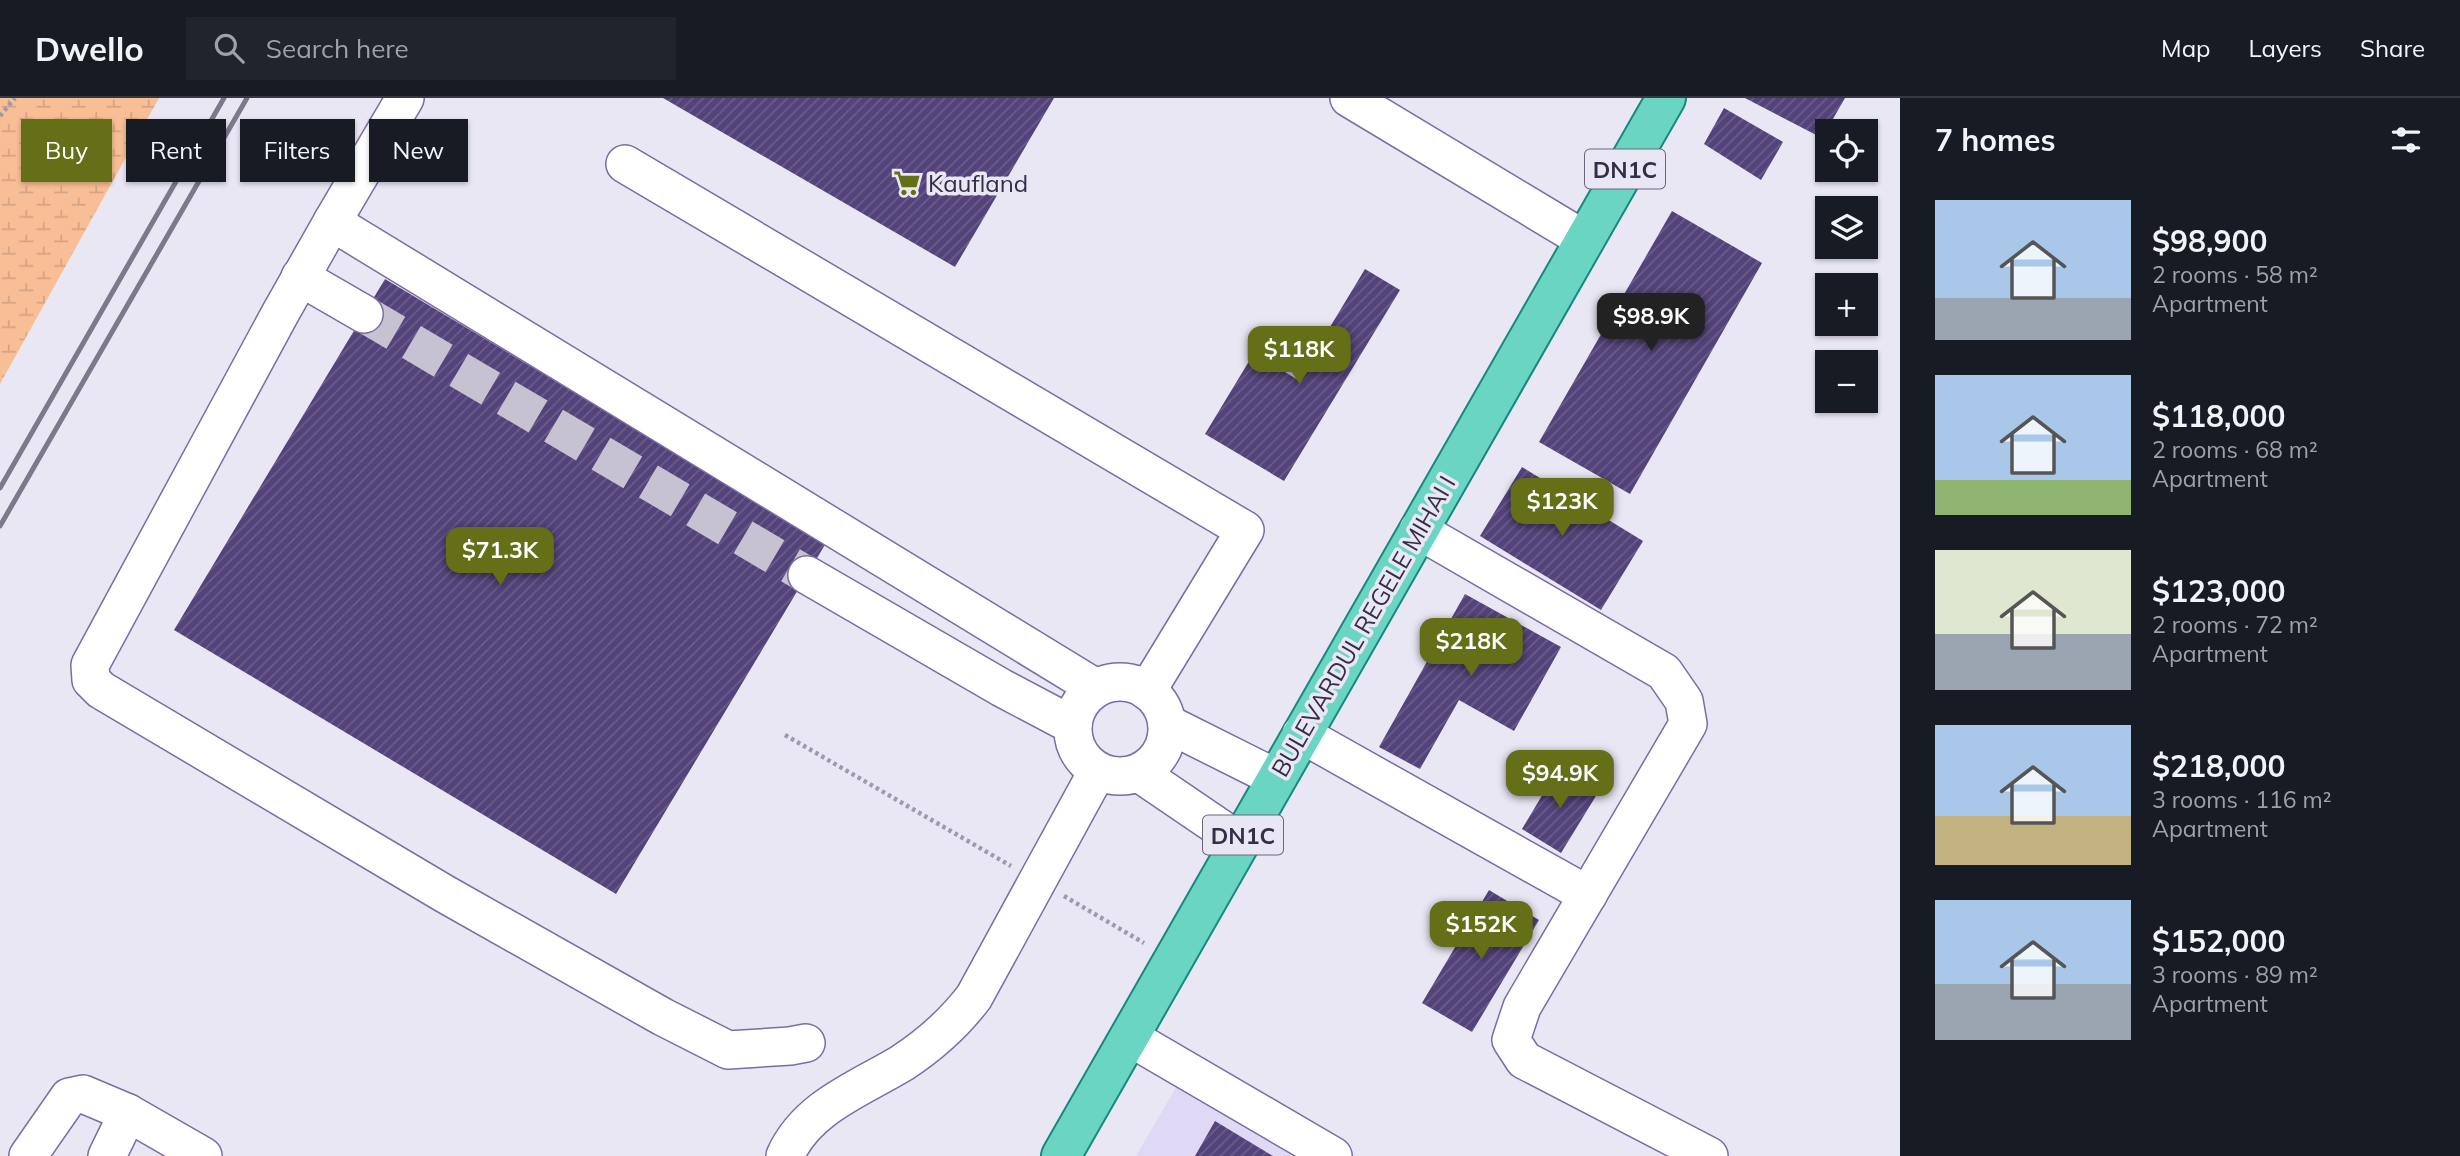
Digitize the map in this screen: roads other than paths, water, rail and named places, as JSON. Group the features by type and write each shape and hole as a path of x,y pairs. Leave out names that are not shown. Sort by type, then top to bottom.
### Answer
{"main road":[{"name":"BULEVARDUL REGELE MIHAI I","path":"1061,1156 1666,98"}],"lane":[{"path":"405,98 300,277 90,665 91,680 113,697 445,894 728,1051 806,1043"},
{"path":"1349,98 1585,240"},
{"path":"625,164 1245,530 1147,691"},
{"path":"332,222 1096,688"},
{"path":"300,277 363,314"},
{"path":"1418,530 1664,672 1684,701 1688,724 1522,1007 1511,1040 1524,1060 1709,1156"},
{"path":"807,575 1002,688 1072,725"},
{"path":"1118,681 1141,686 1147,691 1159,702 1168,724 1166,744 1156,762 1139,774 1118,778 1097,772 1077,753 1072,725 1079,704 1096,688 1118,681"},
{"path":"1168,724 1276,778"},
{"path":"1301,734 1588,895"},
{"path":"785,1156 804,1127 842,1094 905,1060 961,1015 974,998 1039,882 1097,772"},
{"path":"1139,774 1239,841"},
{"path":"1129,1037 1333,1156"},
{"path":"27,1156 69,1097 83,1094 128,1113 203,1156"},
{"path":"107,1156 128,1113"}],"tunnel":[{"path":"364,314 807,575"}],"railway":[{"path":"0,488 224,98"},
{"path":"0,526 247,98"}],"place":[{"name":"Kaufland","path":"907,183"}]}
